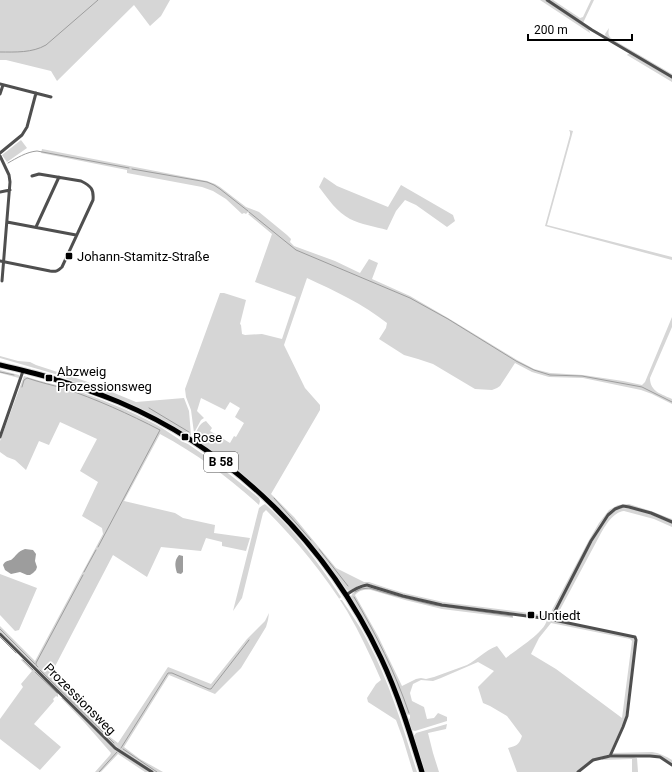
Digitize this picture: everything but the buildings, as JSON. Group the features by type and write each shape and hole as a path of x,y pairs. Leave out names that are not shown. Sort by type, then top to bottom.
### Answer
{"main road":[{"name":"B 58","path":"0,365 84,388 141,412 180,434 216,458 254,488 287,520 318,556 346,595 366,628 389,676 405,718 422,772"}],"street":[{"path":"547,0 597,33 672,77"},
{"path":"0,94 1,84 52,97"},
{"path":"2,281 2,262 10,190 9,175 0,154 24,132 27,127 36,93"},
{"path":"2,262 55,272 59,270 62,267 92,200 93,193 91,187 81,181 39,174 32,176"},
{"path":"36,227 59,177"},
{"path":"0,192 10,190"},
{"path":"7,222 76,235"},
{"path":"0,437 23,371"},
{"path":"549,619 553,615 591,541 608,515 615,509 623,506 629,507 651,513 672,522"},
{"path":"346,595 362,586 367,585 403,596 442,605 549,619 635,637 625,722 610,756"},
{"name":"Prozessionsweg","path":"0,634 115,748 152,772"},
{"path":"578,772 594,760 610,756 660,757 672,765"}],"shaded area":[{"path":"0,0 170,0 161,16 150,26 134,5 57,81 51,71 6,60 0,60"},
{"path":"540,0 545,0 589,29 590,33"},
{"path":"548,0 553,0 580,18 583,17 591,0 594,0 583,23"},
{"path":"609,28 608,31 612,39 672,74 672,76 606,37 605,34"},
{"path":"628,54 672,78 672,82 627,55"},
{"path":"569,130 573,131 547,225 672,257 672,260 545,226 570,135"},
{"path":"21,140 27,148 7,162 2,155"},
{"path":"42,149 207,181 215,184 246,207 259,212 287,235 291,239 290,242 294,246 335,261 360,273 369,259 378,263 372,279 410,296 534,369 550,373 583,375 642,385 645,382 672,317 672,327 650,378 654,389 672,399 672,404 641,390 583,378 549,377 532,372 515,363 500,386 497,388 492,390 475,389 433,364 404,355 379,339 386,328 387,323 359,304 307,278 284,345 305,388 320,405 320,410 271,494 294,517 336,568 364,582 369,582 404,593 443,602 544,615 551,612 589,540 609,510 618,505 629,504 672,519 672,521 623,505 610,511 590,541 553,611 545,617 442,604 404,595 368,584 362,584 349,591 347,590 290,519 268,498 194,437 200,425 206,421 212,428 210,431 230,443 234,436 236,437 244,423 235,417 240,408 230,402 225,410 201,398 197,411 204,418 201,420 194,433 191,410 186,397 185,389 220,293 246,300 240,324 242,334 262,334 282,339 296,297 255,282 272,234 248,214 248,212 246,214 242,214 226,199 213,191 202,187 127,173 127,170 41,153"},
{"path":"324,177 337,186 388,207 401,185 453,215 455,221 447,227 416,205 405,200 396,211 387,230 358,222 341,213 319,187"},
{"path":"0,356 18,361 30,362 85,381 136,402 184,398 189,411 191,435 188,436 146,411 120,400 55,374 0,358"},
{"path":"0,370 19,375 19,378 0,373"},
{"path":"24,376 69,388 91,396 125,409 157,425 188,444 259,498 259,505 211,466 187,449 160,434 124,501 175,513 183,518 215,525 214,533 250,538 246,551 222,546 222,542 206,538 201,551 161,547 147,577 113,555 50,676 110,737 118,743 168,667 211,684 247,639 265,621 269,613 266,627 241,668 215,694 169,675 124,747 140,759 163,772 153,772 106,739 0,632 0,626 35,661 103,534 102,528 82,516 98,482 80,471 97,439 60,422 49,445 39,441 26,470 15,460 0,452 0,441"},
{"path":"265,504 276,514 306,548 341,597 339,599 310,558 266,510 263,513 242,598 233,611 259,508"},
{"path":"622,508 641,511 672,523 672,527 654,519 624,511 616,514 602,531 555,619 553,615 592,542 608,516 616,509"},
{"path":"25,549 33,550 36,554 36,570 30,575 27,575 20,572 11,574 5,570 3,565"},
{"path":"179,555 183,556 183,572 181,574 177,573 175,566 176,559"},
{"path":"0,574 37,588 19,630 15,631 0,615"},
{"path":"362,587 374,588 403,597 513,615 513,618 442,609 371,590 358,592 355,595 378,636 402,686 416,679 434,677 467,665 488,650 497,646 506,658 536,635 545,625 547,620 633,637 635,642 625,720 609,755 601,757 577,772 517,772 508,748 517,745 522,736 507,716 483,703 478,687 494,671 478,662 433,681 421,680 413,684 410,693 412,701 424,707 427,719 434,718 438,713 447,717 447,721 415,731 412,730 408,721 410,715 406,714 395,683 382,654 351,597 354,592","holes":["551,623 630,639 632,641 622,718 556,669 531,654 539,638"]},
{"path":"340,600 342,600 362,631 383,673 396,706 417,772 413,772 396,720 368,702 367,698 376,684 381,680 361,636"},
{"path":"22,659 58,693 58,697 56,696 53,699 54,701 34,724 61,747 40,770 0,739 0,719 23,687 21,684 32,671 21,660"},
{"path":"61,698 63,698 113,748 150,772 145,772 118,754 101,772 95,772 111,753"},
{"path":"447,724 446,729 428,733 439,772 424,772 413,737 416,733"},
{"path":"652,752 672,760 672,764 660,756 615,756 612,753"},
{"path":"602,758 637,758 638,772 632,772 632,759 602,760"}],"waterway":[{"path":"0,52 30,51 41,48 98,0"},
{"path":"8,163 25,154 37,151 129,168"},
{"path":"132,169 207,182 220,189 248,211"},
{"path":"249,212 296,250 410,298 448,319 516,361 534,370 550,375 582,376 642,387 672,402"},
{"path":"0,372 14,375"},
{"path":"22,387 24,380 27,378 63,388 112,407 160,430 98,547"},
{"path":"149,408 189,432"},
{"path":"274,498 311,540"},
{"path":"319,549 348,586"},
{"path":"84,572 96,550"},
{"path":"38,667 36,663 83,575"},
{"path":"355,592 361,589 369,588 433,605 512,616"},
{"path":"354,597 370,625 398,683 409,713"},
{"path":"0,629 35,664"},
{"path":"0,637 16,653"},
{"path":"121,748 168,673 172,673 211,689 249,640"},
{"path":"23,660 33,670"},
{"path":"40,670 114,743"},
{"path":"35,672 57,693"},
{"path":"123,749 157,772"},
{"path":"99,772 117,752"}],"place":[{"name":"Johann-Stamitz-Straße","path":"69,256"},
{"name":"Abzweig Prozessionsweg","path":"49,378"},
{"name":"Rose","path":"185,437"},
{"name":"Untiedt","path":"531,615"}]}
